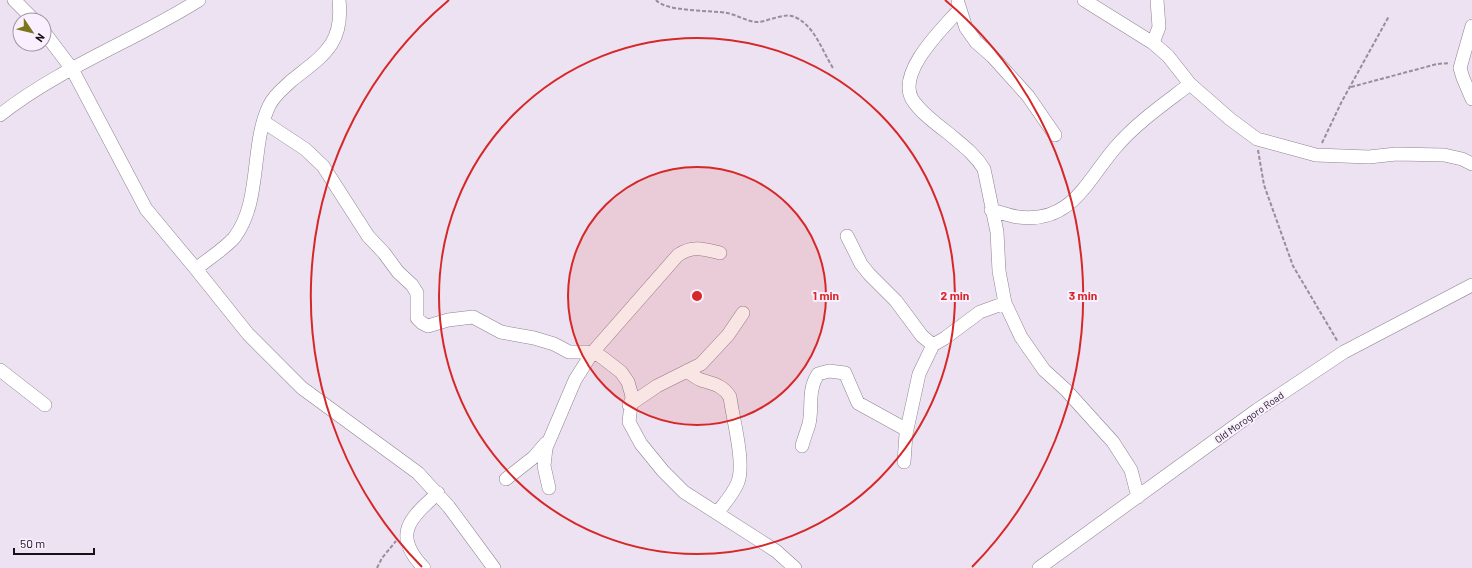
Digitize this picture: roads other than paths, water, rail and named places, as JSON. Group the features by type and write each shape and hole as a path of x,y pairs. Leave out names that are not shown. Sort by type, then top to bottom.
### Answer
{"street":[{"path":"14,0 26,12"},
{"path":"0,115 22,98 72,69 179,13 200,0"},
{"path":"196,269 233,239 245,219 264,122 269,106 277,93 326,53 333,43 338,27 339,0"},
{"path":"1084,0 1153,43 1168,56 1190,84 1230,119 1257,139 1316,155 1369,157 1396,154 1444,155 1462,159 1472,164"},
{"path":"1153,43 1159,27 1157,0"},
{"path":"958,3 966,28 976,42 992,56 1028,96 1042,114 1055,135"},
{"path":"958,3 918,60 908,86 912,100 923,112 979,161 987,178 991,210 997,232 999,271 1005,303 1021,337 1040,365 1093,418 1113,442 1131,470 1138,497"},
{"path":"1472,26 1460,68 1472,99"},
{"path":"52,43 72,69 146,209 248,334 302,388 418,473 438,493 494,568"},
{"path":"991,210 1017,217 1035,218 1052,214 1064,209 1087,186 1116,147 1159,108 1190,84"},
{"path":"264,122 305,149 324,166 368,236 384,253 398,272 412,284 417,293 417,318 422,323 428,326 448,320 473,317 502,332 534,338 554,344 569,352 592,353 603,358 621,372 628,382 632,396 629,405 629,422 641,444 684,492 776,551 795,568"},
{"path":"847,236 865,269 896,301 922,336 933,345"},
{"path":"549,488 544,459 550,438 575,380 592,353 678,254 695,247 720,253"},
{"name":"Old Morogoro Road","path":"1039,568 1257,410 1344,352 1472,285"},
{"path":"904,462 908,430 919,374 933,345 946,338 980,312 1005,303"},
{"path":"629,405 657,386 701,364 728,335 743,313"},
{"path":"0,370 46,405"},
{"path":"687,371 699,379 720,386 726,390 730,397 739,449 740,473 738,484 717,513"},
{"path":"802,446 809,424 809,401 812,387 818,374 829,371 844,373 858,403 908,430"},
{"path":"506,479 534,457 550,438"},
{"path":"424,568 414,557 408,547 405,540 406,534 412,520 422,507 438,493"}]}
